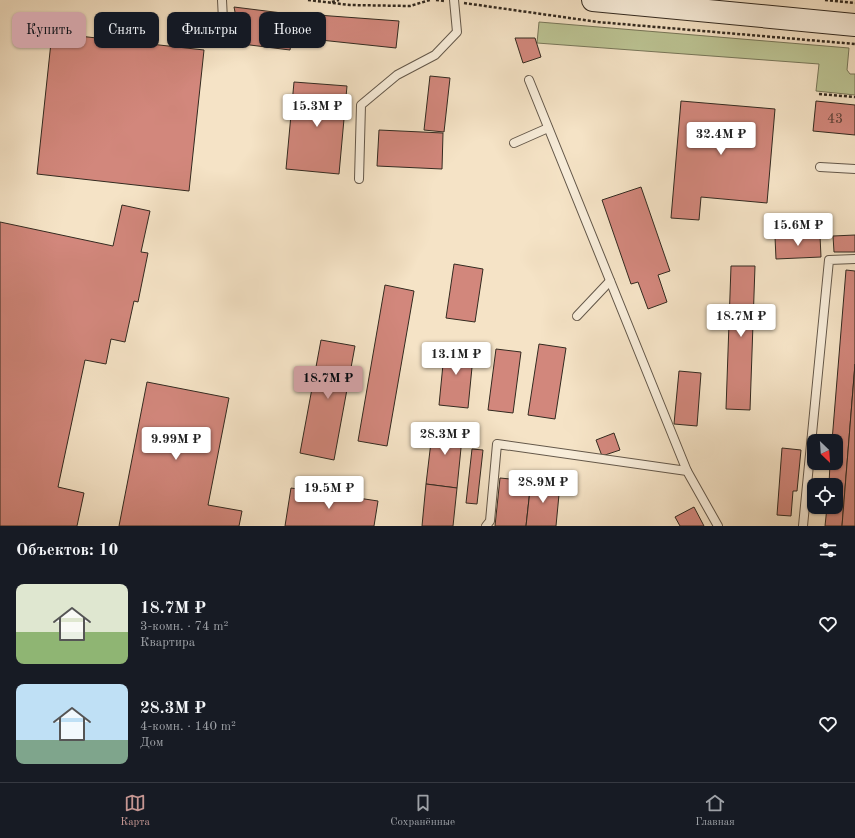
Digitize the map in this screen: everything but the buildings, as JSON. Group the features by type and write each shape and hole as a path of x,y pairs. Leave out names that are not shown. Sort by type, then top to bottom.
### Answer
{"main road":[{"path":"593,0 855,25"}],"lane":[{"path":"222,0 223,12"},
{"path":"359,179 361,105 397,75 435,55 456,32 454,1"},
{"path":"529,80 688,471 718,526"},
{"path":"514,143 548,128"},
{"path":"820,167 855,169"},
{"path":"803,526 830,260 855,259"},
{"path":"577,316 610,281"},
{"path":"486,526 490,521 497,444 688,471"}],"path":[{"path":"308,0 410,6 430,0"},
{"path":"330,2 339,0"},
{"path":"436,0 454,1 598,22 855,44"},
{"path":"825,0 855,3"},
{"path":"818,94 855,97"}],"green space":[{"path":"539,22 849,48 847,70 850,74 855,74 855,95 816,91 819,64 537,43"}]}
